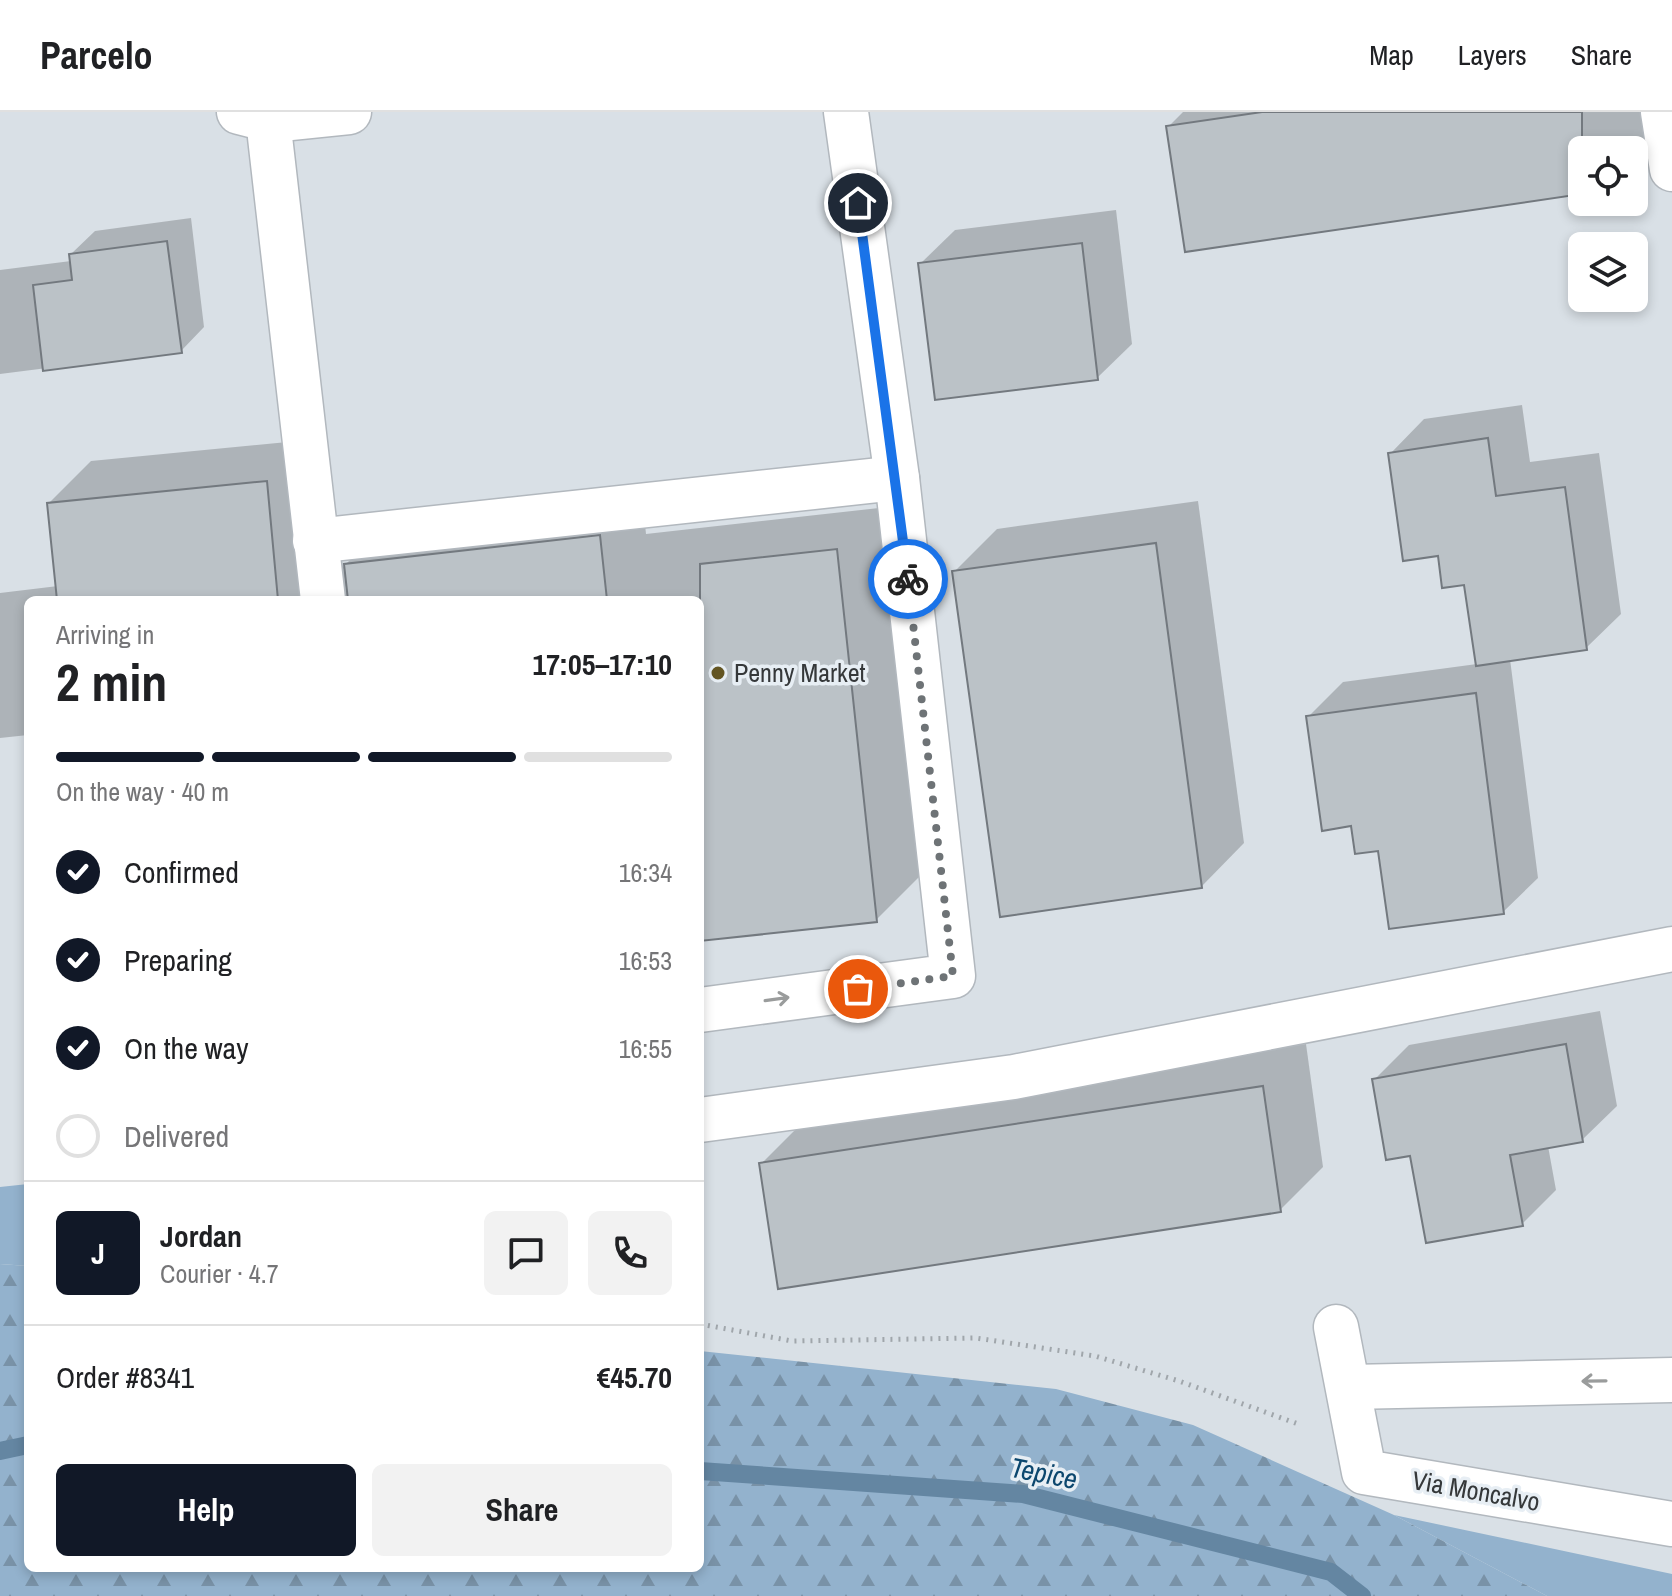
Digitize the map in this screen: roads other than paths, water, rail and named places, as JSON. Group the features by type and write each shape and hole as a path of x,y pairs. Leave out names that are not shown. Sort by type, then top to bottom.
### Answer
{"street":[{"path":"322,596 270,137 260,116 349,112"},
{"path":"704,1009 953,976 897,478 846,112"},
{"path":"1663,112 1672,169"},
{"path":"315,541 897,478"},
{"path":"704,1119 1014,1077 1672,949"},
{"name":"Via Moncalvo","path":"1336,1327 1364,1472 1672,1524"},
{"path":"1350,1387 1672,1380"}],"waterway":[{"name":"Tepice","path":"0,1451 24,1446"},
{"name":"Tepice","path":"704,1471 1023,1494 1331,1572 1362,1596"}],"place":[{"name":"Penny Market","path":"718,673"}]}
